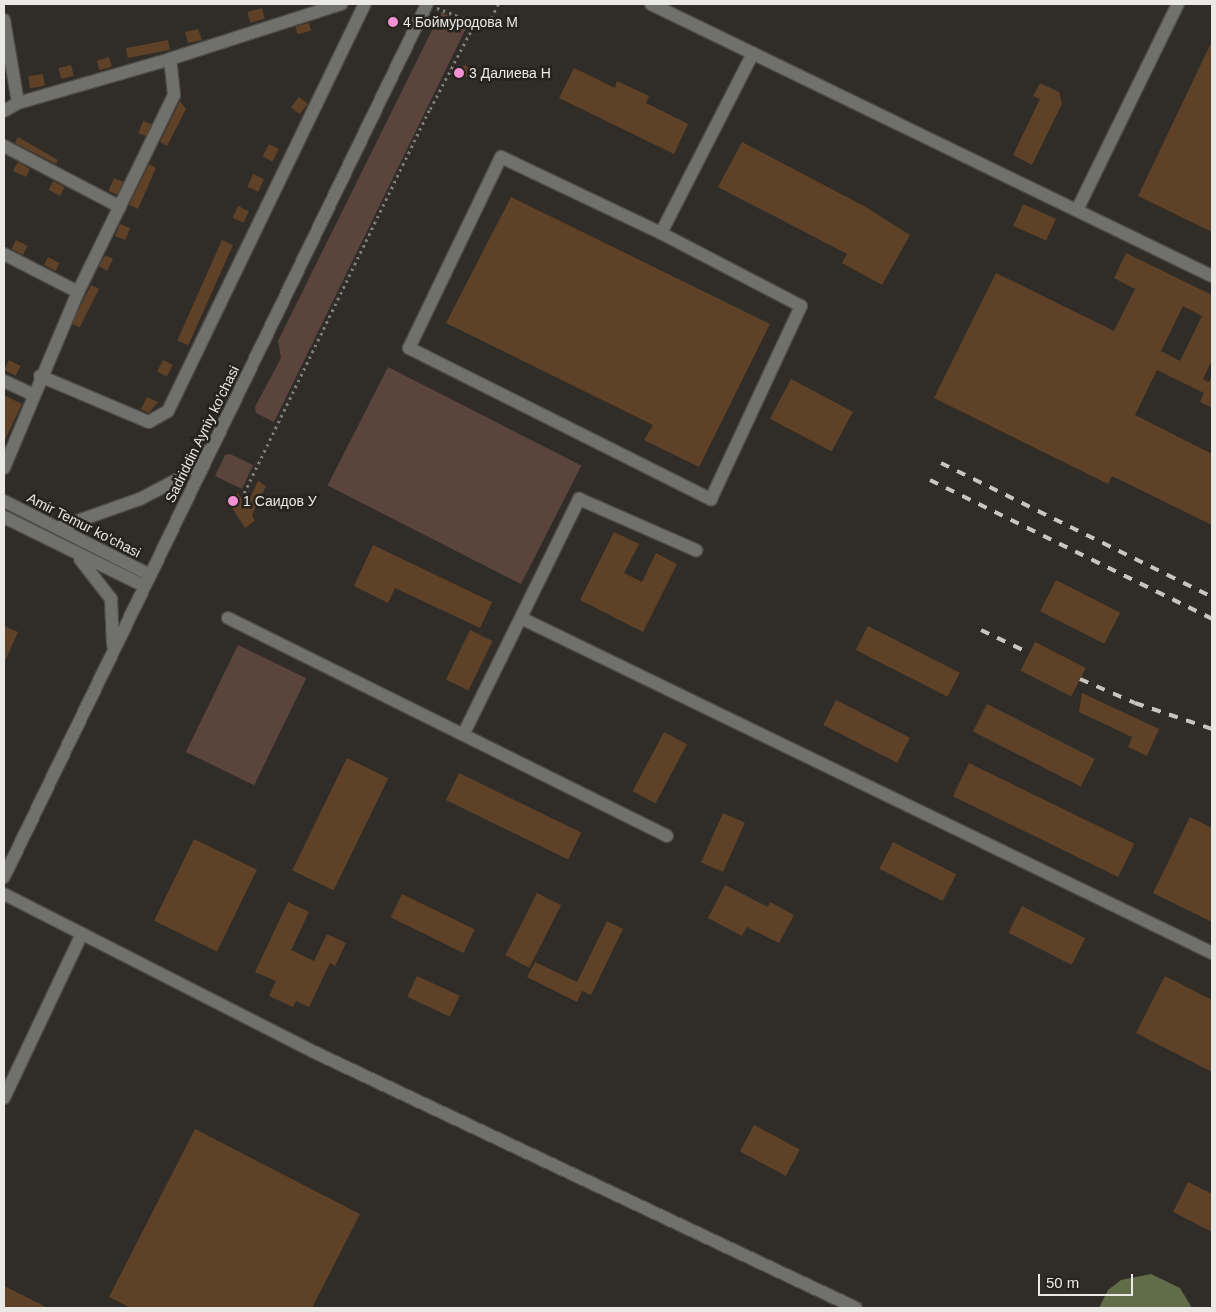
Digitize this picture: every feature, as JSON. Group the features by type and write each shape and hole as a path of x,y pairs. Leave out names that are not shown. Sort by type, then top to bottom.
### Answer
{"street":[{"path":"4,111 18,102 170,59 342,4"},
{"path":"40,376 149,422 168,411 365,4"},
{"name":"Sadriddin Ayniy ko'chasi","path":"4,877 427,4"},
{"path":"651,4 1212,276"},
{"path":"1077,210 1178,4"},
{"path":"4,20 18,102"},
{"path":"662,233 753,53"},
{"path":"4,468 21,434 40,376 78,292 174,95 170,59"},
{"path":"4,146 120,206"},
{"path":"501,157 662,233 801,306 711,498 409,348 501,157"},
{"path":"4,254 78,292"},
{"path":"4,381 34,395"},
{"path":"58,528 140,499 180,478 212,446"},
{"path":"464,733 579,499 696,550"},
{"name":"Amir Temur ko'chasi","path":"4,502 58,528 147,580"},
{"name":"Amir Temur ko'chasi","path":"4,518 73,552 147,580"},
{"path":"73,552 94,573 111,599 113,650"},
{"path":"228,618 464,733 667,836"},
{"path":"521,618 1212,953"},
{"path":"4,894 314,1052 856,1308"},
{"path":"4,1098 82,934"}],"path":[{"path":"427,4 475,23 491,18 498,4"},
{"path":"244,493 475,23"}],"shaded area":[{"path":"441,12 467,26 274,422 256,413 255,407 281,358 278,341"},
{"path":"388,367 581,466 521,584 328,486"},
{"path":"230,454 253,465 242,489 215,476 225,455"},
{"path":"238,645 306,678 254,785 186,752"},
{"path":"1151,1274 1180,1288 1192,1308 1099,1308 1108,1290 1121,1280"}],"building":[{"path":"262,8 265,19 250,23 248,12"},
{"path":"309,23 311,31 297,34 295,26"},
{"path":"198,29 202,40 188,43 185,32"},
{"path":"168,40 170,50 128,58 126,48"},
{"path":"1212,41 1212,232 1138,196"},
{"path":"109,57 112,67 99,70 97,61"},
{"path":"71,65 74,76 61,79 58,68"},
{"path":"464,65 475,71 471,79 460,73"},
{"path":"574,68 615,88 617,81 649,96 646,103 688,124 674,154 559,98"},
{"path":"43,74 45,86 30,88 28,76"},
{"path":"1040,83 1059,92 1062,104 1032,165 1013,155 1040,99 1033,96"},
{"path":"299,97 308,104 300,114 291,107"},
{"path":"180,101 186,109 167,146 160,142"},
{"path":"143,121 151,124 147,136 138,133"},
{"path":"18,137 58,160 56,164 15,143"},
{"path":"742,142 864,206 910,235 882,285 842,263 847,254 718,187"},
{"path":"269,144 279,149 272,161 263,156"},
{"path":"18,162 30,169 26,177 13,171"},
{"path":"149,164 156,168 138,209 129,205"},
{"path":"253,174 264,179 258,192 247,187"},
{"path":"114,178 123,182 117,195 108,191"},
{"path":"53,181 65,187 60,196 48,190"},
{"path":"511,197 770,324 699,467 644,440 653,425 446,323"},
{"path":"1023,204 1056,219 1046,241 1013,226"},
{"path":"238,206 249,211 244,223 233,218"},
{"path":"120,224 130,228 125,240 115,236"},
{"path":"16,240 28,246 23,255 11,249"},
{"path":"222,240 233,245 188,345 177,340"},
{"path":"1126,253 1212,295 1212,360 1203,379 1209,382 1212,376 1212,408 1200,402 1204,393 1157,370 1135,415 1212,454 1212,525 1112,476 1108,484 934,398 996,273 1114,331 1135,289 1114,278","holes":["1183,306 1202,316 1180,361 1161,351"]},
{"path":"105,255 113,259 107,271 99,267"},
{"path":"48,257 60,263 55,271 44,265"},
{"path":"91,285 99,289 79,327 71,323"},
{"path":"9,360 21,366 16,376 4,370"},
{"path":"163,360 173,365 167,377 157,372"},
{"path":"791,379 853,412 832,452 770,419"},
{"path":"4,395 22,404 4,442"},
{"path":"147,397 158,402 149,413 141,409"},
{"path":"258,481 266,486 252,515 255,521 245,528 227,500 238,493 246,506"},
{"path":"614,532 639,544 624,573 642,582 656,553 677,564 643,632 580,600"},
{"path":"373,545 492,602 480,628 395,588 388,603 354,586"},
{"path":"1056,580 1120,613 1104,644 1040,611"},
{"path":"4,626 18,632 4,663"},
{"path":"868,626 960,673 948,697 856,650"},
{"path":"470,630 492,641 468,690 446,679"},
{"path":"1035,642 1086,668 1071,696 1020,671"},
{"path":"1082,693 1159,729 1147,756 1128,747 1132,737 1079,712"},
{"path":"836,700 910,738 897,763 823,725"},
{"path":"987,704 1095,759 1081,787 973,732"},
{"path":"664,732 687,744 656,803 633,791"},
{"path":"347,758 388,778 334,891 292,870"},
{"path":"969,763 1134,844 1118,877 953,796"},
{"path":"459,773 581,833 568,860 446,800"},
{"path":"723,813 745,823 723,872 701,862"},
{"path":"1190,817 1212,828 1212,922 1153,893"},
{"path":"194,839 257,870 217,951 154,921"},
{"path":"893,842 956,874 943,901 879,869"},
{"path":"725,885 768,907 770,902 794,915 779,943 747,927 742,936 708,918"},
{"path":"537,893 561,905 529,968 505,955"},
{"path":"402,894 475,930 463,953 391,917"},
{"path":"288,902 309,912 291,950 314,961 327,934 346,943 335,966 330,963 309,1007 296,1001 293,1007 269,996 276,981 255,972"},
{"path":"1022,906 1085,938 1072,965 1008,933"},
{"path":"607,921 623,929 591,995 582,991 577,1002 527,977 535,962 577,982"},
{"path":"417,976 460,996 450,1017 407,997"},
{"path":"1165,976 1212,1000 1212,1072 1136,1033"},
{"path":"754,1125 800,1149 786,1176 740,1151"},
{"path":"195,1129 360,1214 312,1308 131,1308 109,1297"},
{"path":"1188,1182 1212,1194 1212,1232 1173,1212"},
{"path":"4,1286 48,1308 4,1308"}],"railway":[{"path":"941,463 1212,597"},
{"path":"930,480 1212,619"},
{"path":"981,630 1029,653"},
{"path":"1080,679 1135,703 1212,729"}],"place":[{"name":"4 Боймуродова М","path":"393,22"},
{"name":"3 Далиева Н","path":"459,73"},
{"name":"1 Саидов У","path":"233,501"}]}
